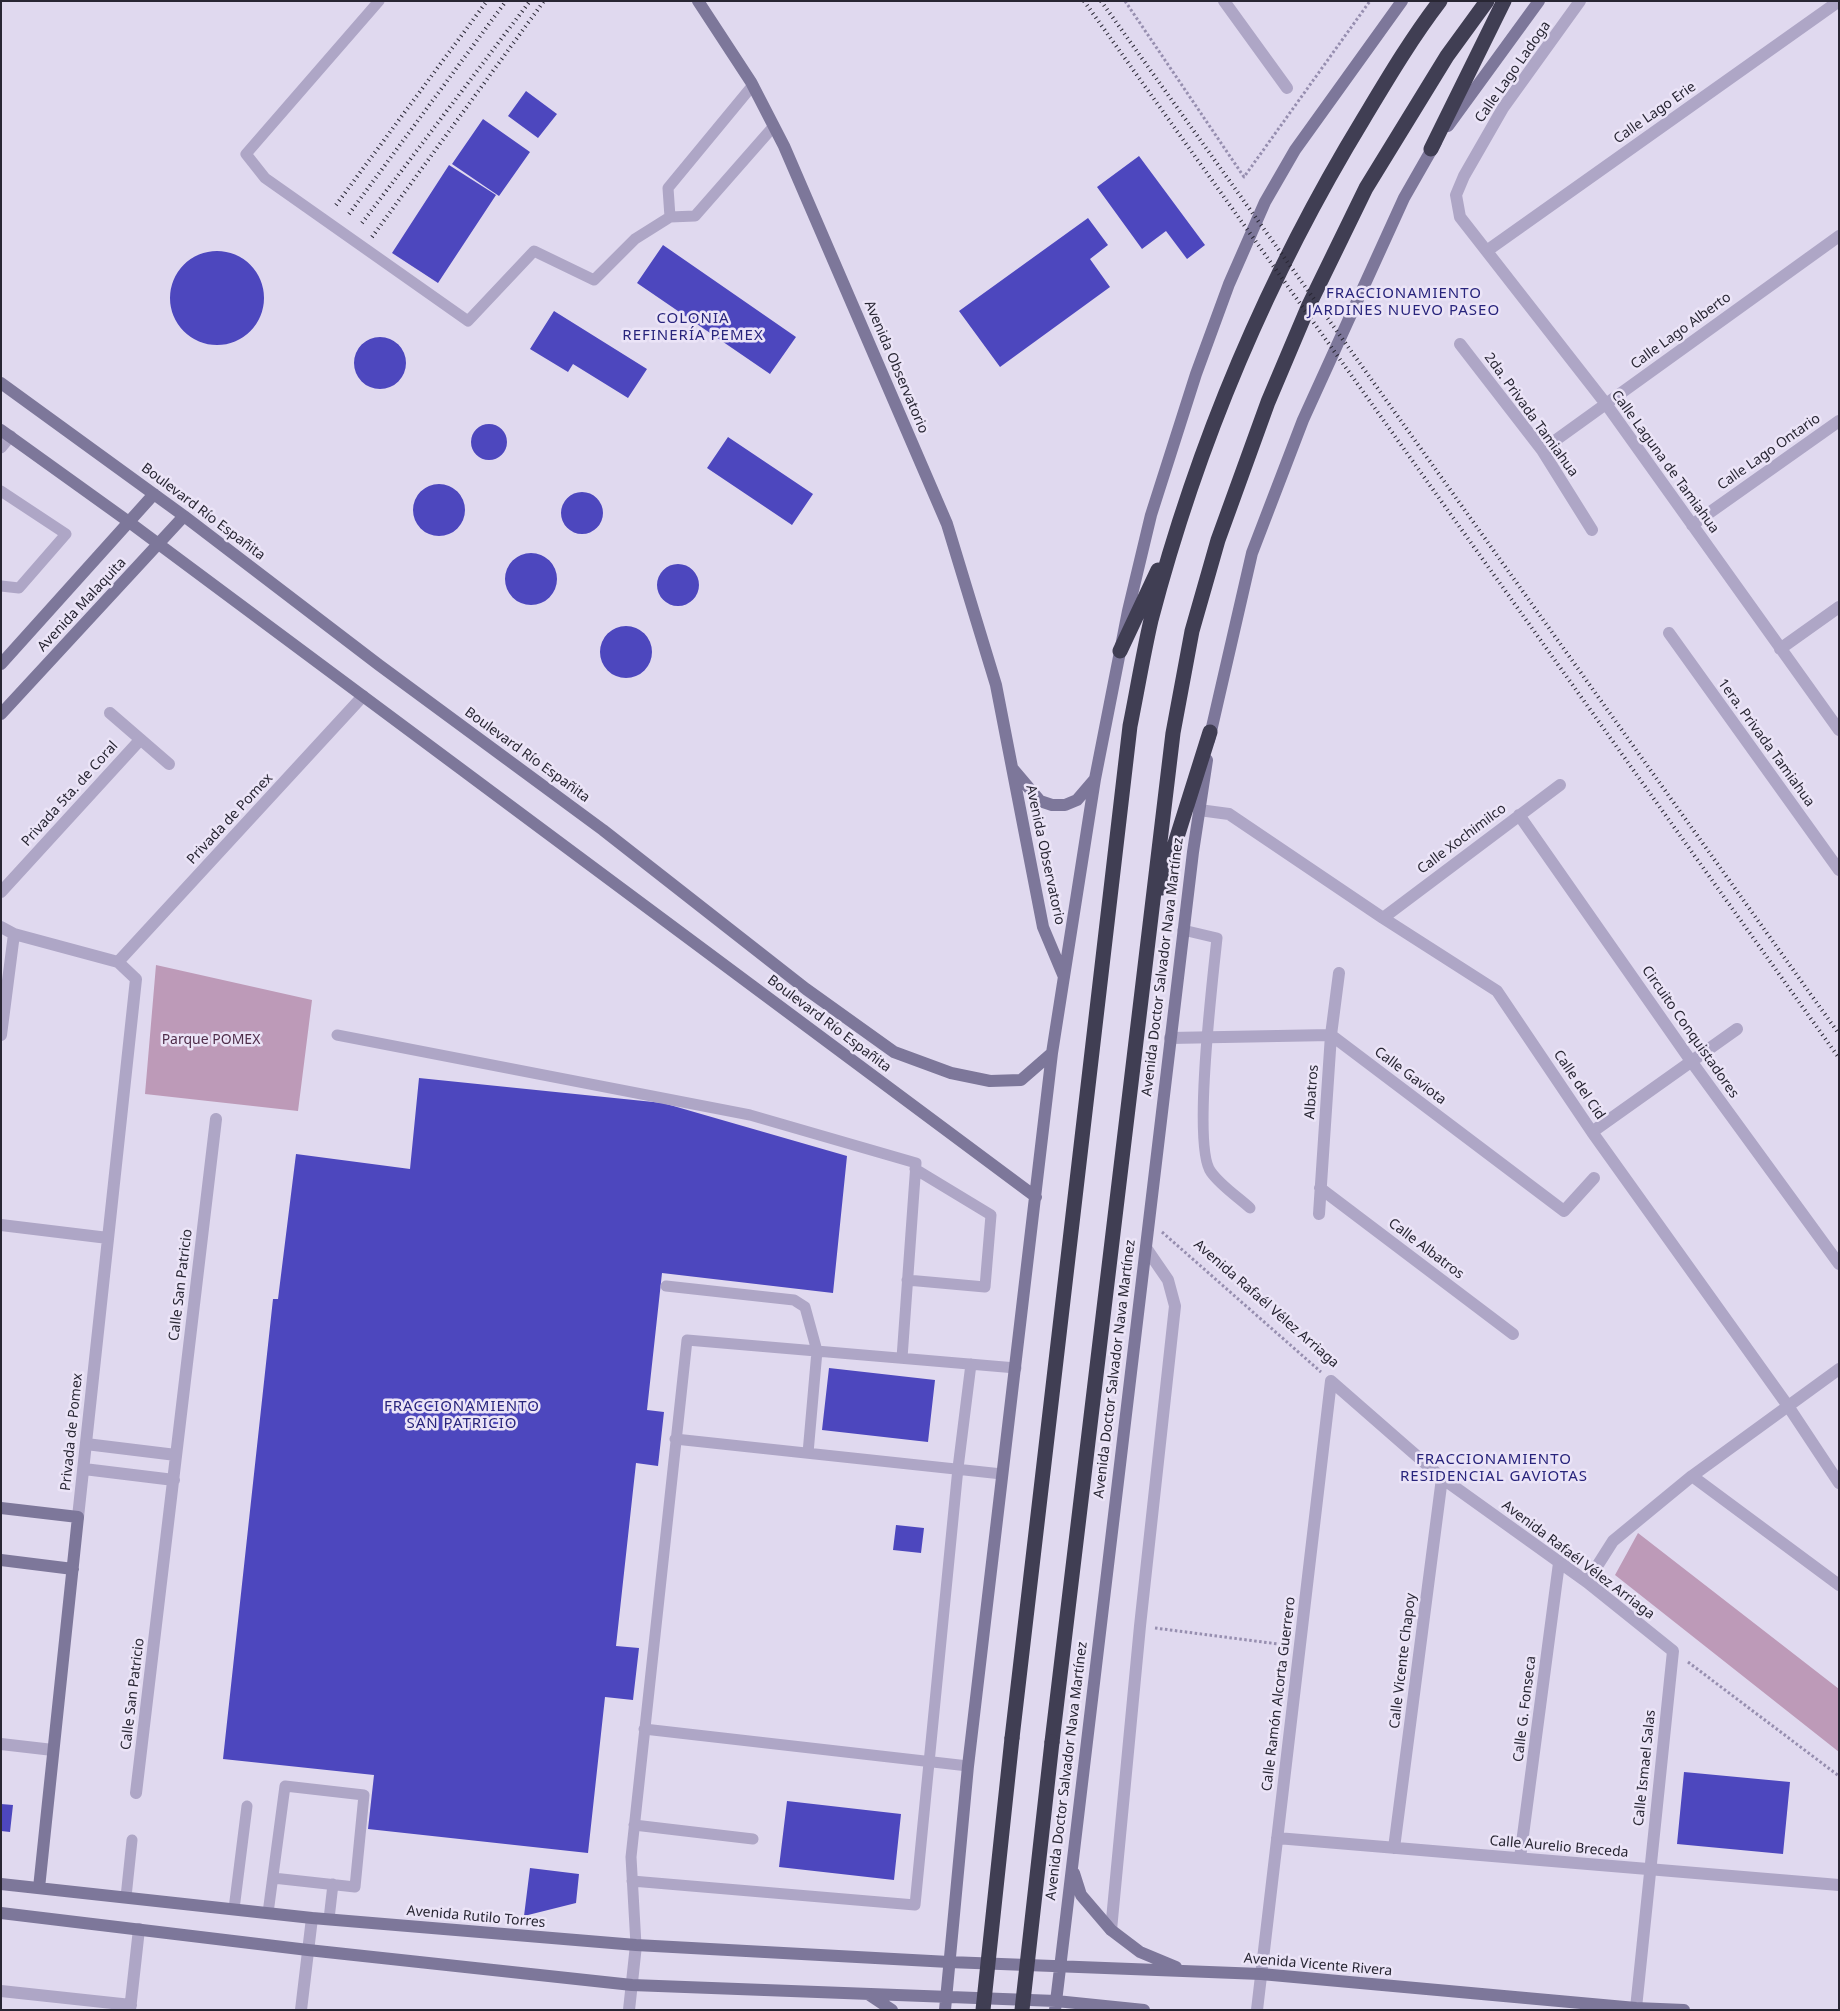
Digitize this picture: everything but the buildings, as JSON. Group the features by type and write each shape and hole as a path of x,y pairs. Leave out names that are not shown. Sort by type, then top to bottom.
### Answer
{"highway":[{"path":"983,2010 1012,1738 1130,726 1151,622 1177,528 1228,387 1271,287 1333,169 1416,33 1440,1"},
{"name":"Avenida Doctor Salvador Nava Martínez","path":"1022,2010 1052,1742 1173,732 1192,631 1218,540 1268,402 1309,305 1366,188 1447,56 1487,1"},
{"path":"1431,149 1504,1"},
{"path":"1120,651 1177,528"},
{"path":"1150,923 1210,732"}],"main road":[{"name":"Avenida Observatorio","path":"698,1 753,85 774,126 947,524 996,685 1008,738 1011,767 1043,926 1064,977"},
{"path":"945,2010 968,1766 1052,1053 1095,779 1120,651 1151,515 1196,374 1229,284 1265,202 1295,150 1402,1"},
{"name":"Avenida Doctor Salvador Nava Martínez","path":"1056,2006 1170,1038 1199,810 1210,732 1252,553 1303,420 1404,198 1431,149 1540,1"},
{"name":"Boulevard Río Españita","path":"1,382 184,516 379,665 603,830 806,989 894,1052 951,1073 990,1081 1021,1080 1052,1053"},
{"name":"Boulevard Río Españita","path":"6,433 129,522 1036,1197"},
{"name":"Avenida Malaquita","path":"1,664 154,494"},
{"name":"Avenida Malaquita","path":"1,714 184,516"},
{"name":"Avenida Observatorio","path":"1011,767 1040,802 1052,805 1065,805 1077,800 1095,779"},
{"path":"1,1508 78,1518"},
{"name":"Privada de Pomex","path":"39,1888 78,1518"},
{"path":"1,1560 73,1569"},
{"path":"1072,1866 1080,1895 1111,1930 1140,1952 1183,1970"},
{"name":"Avenida Rutilo Torres","path":"1,1884 329,1920 636,1945 949,1962"},
{"path":"1,1913 308,1950 632,1985 946,1997 1056,2006 1144,2010"},
{"name":"Avenida Vicente Rivera","path":"949,1962 1261,1974 1601,2007 1684,2010"},
{"path":"868,1994 892,2010"}],"street":[{"path":"1224,1 1287,88"},
{"name":"Calle Lago Ladoga","path":"1460,217 1456,195 1464,176 1502,108 1580,1"},
{"name":"Calle Lago Erie","path":"1488,250 1839,1"},
{"name":"Calle Laguna de Tamiahua","path":"1460,217 1488,250 1606,404 1839,730"},
{"name":"Calle Lago Alberto","path":"1542,450 1839,236"},
{"name":"2da. Privada Tamiahua","path":"1460,344 1542,450 1592,530"},
{"name":"Calle Lago Ontario","path":"1692,525 1839,421"},
{"path":"1780,649 1839,608"},
{"name":"1era. Privada Tamiahua","path":"1669,633 1839,870"},
{"name":"Privada de Pomex","path":"78,1518 136,979 118,962 363,696"},
{"path":"110,713 169,764"},
{"name":"Privada 5ta. de Coral","path":"1,892 140,740"},
{"name":"Calle Xochimilco","path":"1383,918 1560,785"},
{"name":"Calle del Cid","path":"1199,810 1229,814 1383,918 1497,991 1592,1132 1788,1406 1839,1483"},
{"name":"Circuito Conquistadores","path":"1519,815 1691,1061 1839,1264"},
{"path":"1,927 14,934 118,962"},
{"path":"1,1035 14,934"},
{"name":"Albatros","path":"1319,1214 1331,1035 1339,973"},
{"path":"1592,1132 1737,1029"},
{"path":"1170,1038 1331,1035"},
{"name":"Calle Gaviota","path":"1331,1035 1564,1211 1594,1178"},
{"name":"Calle San Patricio","path":"136,1792 216,1119"},
{"name":"Calle Albatros","path":"1320,1188 1513,1334"},
{"path":"1,1225 108,1238"},
{"path":"1111,1930 1140,1626 1175,1306 1168,1280 1146,1248"},
{"path":"1589,1579 1614,1541 1692,1476 1839,1369"},
{"name":"Avenida Rafaél Vélez Arriaga","path":"1331,1381 1442,1478 1559,1563 1589,1579 1673,1651"},
{"name":"Calle Ramón Alcorta Guerrero","path":"1257,2010 1331,1381"},
{"path":"86,1444 176,1455"},
{"path":"84,1469 174,1480"},
{"path":"1692,1476 1839,1585"},
{"name":"Calle Vicente Chapoy","path":"1394,1848 1442,1478"},
{"name":"Calle G. Fonseca","path":"1520,1858 1559,1563"},
{"name":"Calle Ismael Salas","path":"1636,2009 1673,1651"},
{"path":"1,1744 53,1750"},
{"name":"Calle Aurelio Breceda","path":"1277,1838 1839,1885"},
{"path":"301,2010 312,1918"},
{"path":"1,1991 130,2007 139,1929"},
{"path":"629,2010 636,1945"}],"lane":[{"path":"379,1 246,154 265,178 468,321 534,251 594,280 636,239 670,217 696,216 774,126"},
{"path":"670,217 668,188 753,85"},
{"path":"1,448 6,433"},
{"path":"1,491 66,534 19,588 1,586"},
{"path":"1184,930 1217,938 1206,1037 1203,1152 1210,1172 1250,1208"},
{"path":"337,1035 750,1116 916,1163 902,1358"},
{"path":"907,1280 985,1287 991,1215 916,1169"},
{"path":"666,1286 794,1300 805,1307 817,1351 808,1453"},
{"path":"636,1945 631,1856 687,1340 1016,1368"},
{"path":"632,1881 915,1905 958,1468 971,1364"},
{"path":"675,1439 1002,1474"},
{"path":"644,1729 968,1766"},
{"path":"268,1913 285,1786 364,1795 355,1886 273,1878"},
{"path":"234,1909 247,1806"},
{"path":"634,1825 752,1839"},
{"path":"126,1897 132,1840"},
{"path":"329,1920 333,1884"}],"path":[{"path":"1125,1 1244,177 1370,1"},
{"name":"Avenida Rafaél Vélez Arriaga","path":"1149,1220 1331,1381"},
{"path":"1140,1626 1300,1646"},
{"path":"1673,1651 1839,1776"}],"green space":[{"name":"Parque POMEX","path":"156,965 312,1000 298,1111 145,1094"},
{"path":"1638,1533 1839,1689 1839,1752 1615,1575"}],"railway":[{"path":"336,205 487,1"},
{"path":"349,214 506,1"},
{"path":"362,223 530,1"},
{"path":"372,237 544,1"},
{"path":"1084,1 1839,1058"},
{"path":"1101,1 1839,1034"}],"district":[{"name":"FRACCIONAMIENTO JARDINES NUEVO PASEO","path":"1404,302"},
{"name":"COLONIA REFINERÍA PEMEX","path":"693,328"},
{"name":"FRACCIONAMIENTO SAN PATRICIO","path":"462,1416"},
{"name":"FRACCIONAMIENTO RESIDENCIAL GAVIOTAS","path":"1494,1468"}]}
